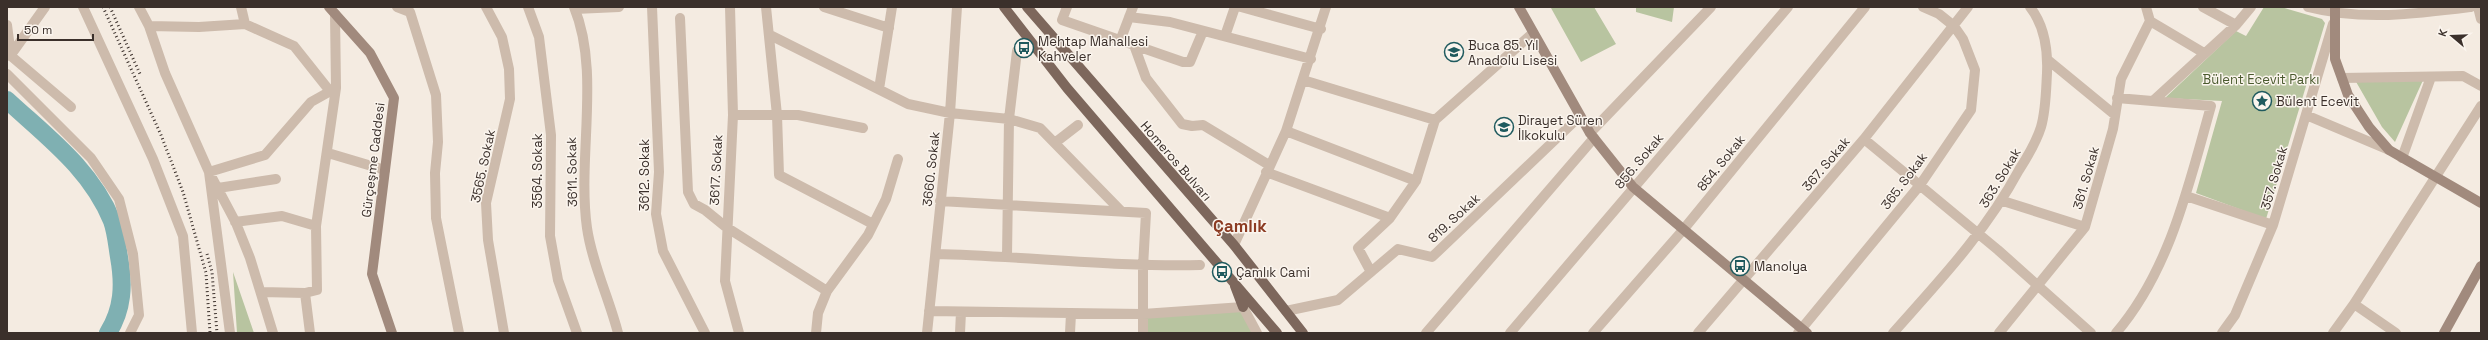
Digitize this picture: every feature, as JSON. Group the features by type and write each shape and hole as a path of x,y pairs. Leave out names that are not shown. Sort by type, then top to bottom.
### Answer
{"main road":[{"path":"1004,7 1067,88 1277,333"},
{"name":"Homeros Bulvarı","path":"1027,7 1234,245 1303,333"},
{"path":"1519,7 1592,136 1634,187 1683,230 1744,280 1802,332"},
{"name":"Gürçeşme Caddesi","path":"332,11 370,52 394,98 372,274 392,333"},
{"path":"2334,15 2335,59 2348,95 2364,120 2389,150 2481,203"},
{"path":"2444,333 2481,266"},
{"path":"1232,279 1242,307"}],"street":[{"path":"9,57 45,7"},
{"path":"83,7 153,159 183,236 192,333"},
{"path":"139,7 149,26 165,73 209,172 235,222 262,292 273,333"},
{"path":"241,7 245,24"},
{"path":"397,7 410,12 418,42 436,95 438,142 435,173 436,218 459,333"},
{"name":"3565. Sokak","path":"486,7 502,37 509,69 510,98 486,203 488,240 504,333"},
{"name":"3564. Sokak","path":"528,7 539,37 551,135 550,236 558,280 577,333"},
{"path":"574,8 619,7"},
{"name":"3612. Sokak","path":"652,7 659,172 656,214 663,251 705,333"},
{"name":"3617. Sokak","path":"730,7 732,115 726,227 726,281 739,333"},
{"path":"766,7 777,115 779,175 873,224"},
{"path":"824,7 846,10 889,28"},
{"path":"879,89 892,7"},
{"name":"3660. Sokak","path":"927,333 950,113 957,7"},
{"path":"1067,7 1062,20 1183,62 1190,62 1203,31"},
{"path":"1120,41 1133,7"},
{"path":"1224,36 1235,7"},
{"path":"1241,7 1321,29"},
{"path":"1234,245 1286,131 1321,29 1326,7"},
{"path":"1426,333 1592,136 1711,7"},
{"name":"854. Sokak","path":"1593,333 1683,230 1865,7"},
{"name":"365. Sokak","path":"1802,332 1920,185 1971,110 1975,70 1963,39 1940,10 1923,7"},
{"name":"367. Sokak","path":"1698,333 1864,139 1968,7"},
{"name":"363. Sokak","path":"1893,333 1979,234 2003,201 2034,148 2042,125 2048,60 2043,28 2030,7"},
{"path":"2146,7 2150,21 2204,53"},
{"path":"2203,7 2236,25"},
{"path":"2153,101 2236,25 2251,7"},
{"path":"2308,7 2334,15 2402,15 2471,7"},
{"path":"2478,7 2481,20"},
{"name":"3611. Sokak","path":"574,8 585,42 586,108 583,179 587,229 618,333"},
{"name":"856. Sokak","path":"1510,333 1785,8"},
{"path":"262,292 304,293 317,290 316,226 328,153 332,89 332,11"},
{"name":"357. Sokak","path":"2222,333 2235,315 2273,225 2334,15"},
{"path":"1129,17 1170,22 1311,59"},
{"path":"680,18 688,192 694,204 705,210 726,227 827,291"},
{"name":"361. Sokak","path":"1999,333 2085,227 2100,182 2115,115 2121,79 2150,21"},
{"path":"149,26 199,27 245,24 294,46 332,89"},
{"path":"7,25 9,57 71,107"},
{"path":"1371,272 1358,248 1390,218 1416,182 1435,120 1533,32"},
{"path":"770,35 908,104 950,113 1009,119 1040,128 1056,142 1122,212"},
{"path":"1134,46 1146,78 1182,124 1192,126 1203,125 1268,168 1390,218"},
{"path":"1007,256 1009,119 1017,51"},
{"path":"2048,60 2115,115"},
{"path":"7,74 90,158 119,199 134,254 139,315 130,333"},
{"path":"2342,78 2463,76 2481,86"},
{"path":"2402,158 2431,77"},
{"path":"1303,80 1435,120"},
{"path":"209,172 265,156 312,102 332,89"},
{"path":"2116,333 2132,314 2155,276 2186,196 2211,106 2117,98"},
{"path":"2333,333 2354,304 2481,106"},
{"path":"732,115 798,115 863,128"},
{"path":"2306,115 2389,150"},
{"name":"819. Sokak","path":"1286,311 1338,300 1398,249 1432,257 1580,116"},
{"path":"1056,142 1078,125"},
{"path":"1286,131 1416,182"},
{"path":"1864,139 1979,234 2091,333"},
{"path":"328,153 385,170"},
{"path":"817,333 818,313 827,291 873,224 886,199 898,159"},
{"path":"209,172 230,333"},
{"path":"218,188 276,179"},
{"path":"2186,196 2273,225"},
{"path":"940,201 1146,213 1143,267 1143,333"},
{"path":"2003,201 2085,227"},
{"path":"235,222 282,216 316,226"},
{"path":"936,254 1007,256 1143,267 1200,265"},
{"path":"304,293 310,333"},
{"path":"2354,304 2396,333"},
{"path":"929,311 1143,314 1242,307 1257,333"},
{"path":"960,333 961,312"},
{"path":"1070,333 1071,314"}],"green space":[{"path":"1594,7 1616,44 1581,62 1551,8"},
{"path":"1636,7 1674,7 1672,22 1636,12"},
{"name":"Bülent Ecevit Parkı","path":"2264,7 2281,7 2322,19 2325,23 2266,219 2196,193 2222,101 2165,98 2236,31 2246,36"},
{"path":"2424,78 2395,142 2382,127 2355,80"},
{"path":"233,272 254,333 237,333"},
{"path":"1243,307 1257,333 1143,333 1143,314"}],"waterway":[{"path":"7,100 67,155 92,185 103,202 112,221 121,267 122,287 117,315 108,333"}],"railway":[{"path":"103,7 161,135 183,192 206,273 210,333"},
{"path":"110,7 140,74"},
{"path":"207,254 212,272 217,333"}],"place":[{"name":"Mehtap Mahallesi Kahveler","path":"1024,48"},
{"name":"Buca 85. Yıl Anadolu Lisesi","path":"1454,52"},
{"name":"Bülent Ecevit","path":"2262,101"},
{"name":"Dirayet Süren İlkokulu","path":"1504,127"},
{"name":"Manolya","path":"1740,266"},
{"name":"Çamlık Cami","path":"1222,272"}],"district":[{"name":"Çamlık","path":"1240,226"}]}
